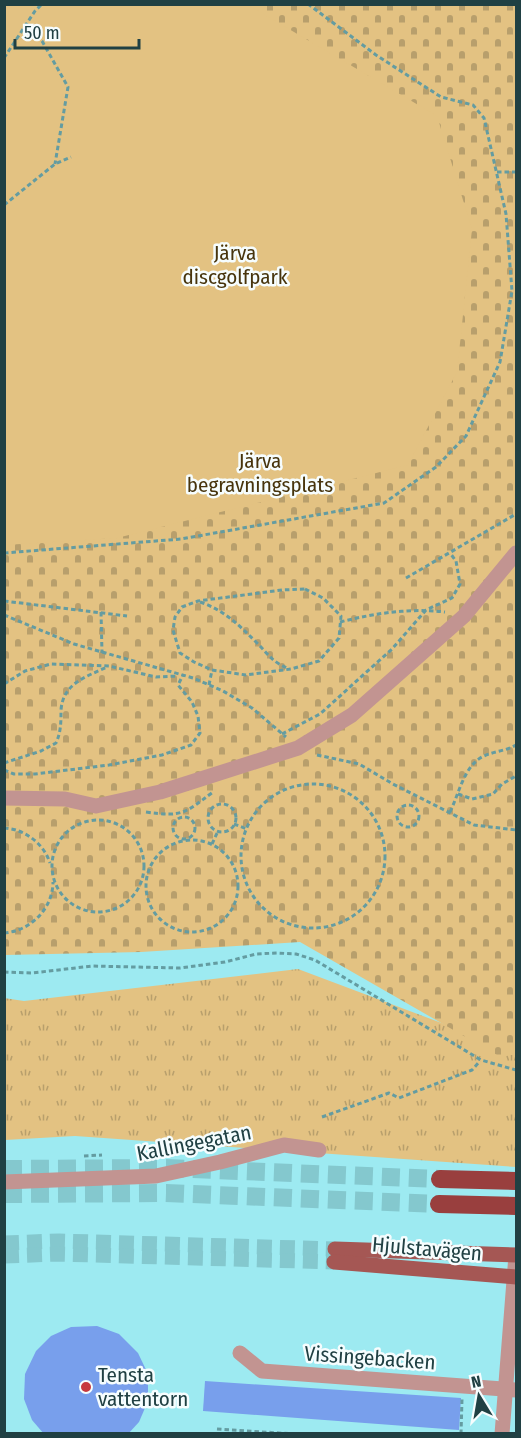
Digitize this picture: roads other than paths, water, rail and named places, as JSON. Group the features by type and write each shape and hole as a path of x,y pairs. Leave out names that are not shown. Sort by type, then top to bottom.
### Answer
{"highway":[{"path":"440,1179 516,1181"},
{"path":"439,1204 516,1206"}],"main road":[{"name":"Hjulstavägen","path":"515,1277 334,1255 516,1255"}],"street":[{"path":"4,798 65,800 96,806 159,792 298,748 352,715 457,622 516,553"},
{"name":"Kallingegatan","path":"4,1182 156,1176 284,1146 319,1150"},
{"path":"502,1434 510,1389 516,1255"},
{"name":"Vissingebacken","path":"240,1353 262,1371 510,1389"}],"tunnel":[{"path":"4,1169 166,1168 440,1179"},
{"path":"4,1194 166,1193 439,1204"},
{"path":"4,1243 59,1241 335,1249"},
{"path":"4,1256 58,1254 334,1262"}],"place":[{"name":"Tensta vattentorn","path":"86,1387"}],"park label":[{"name":"Järva discgolfpark","path":"235,265"},
{"name":"Järva begravningsplats","path":"260,473"}]}
